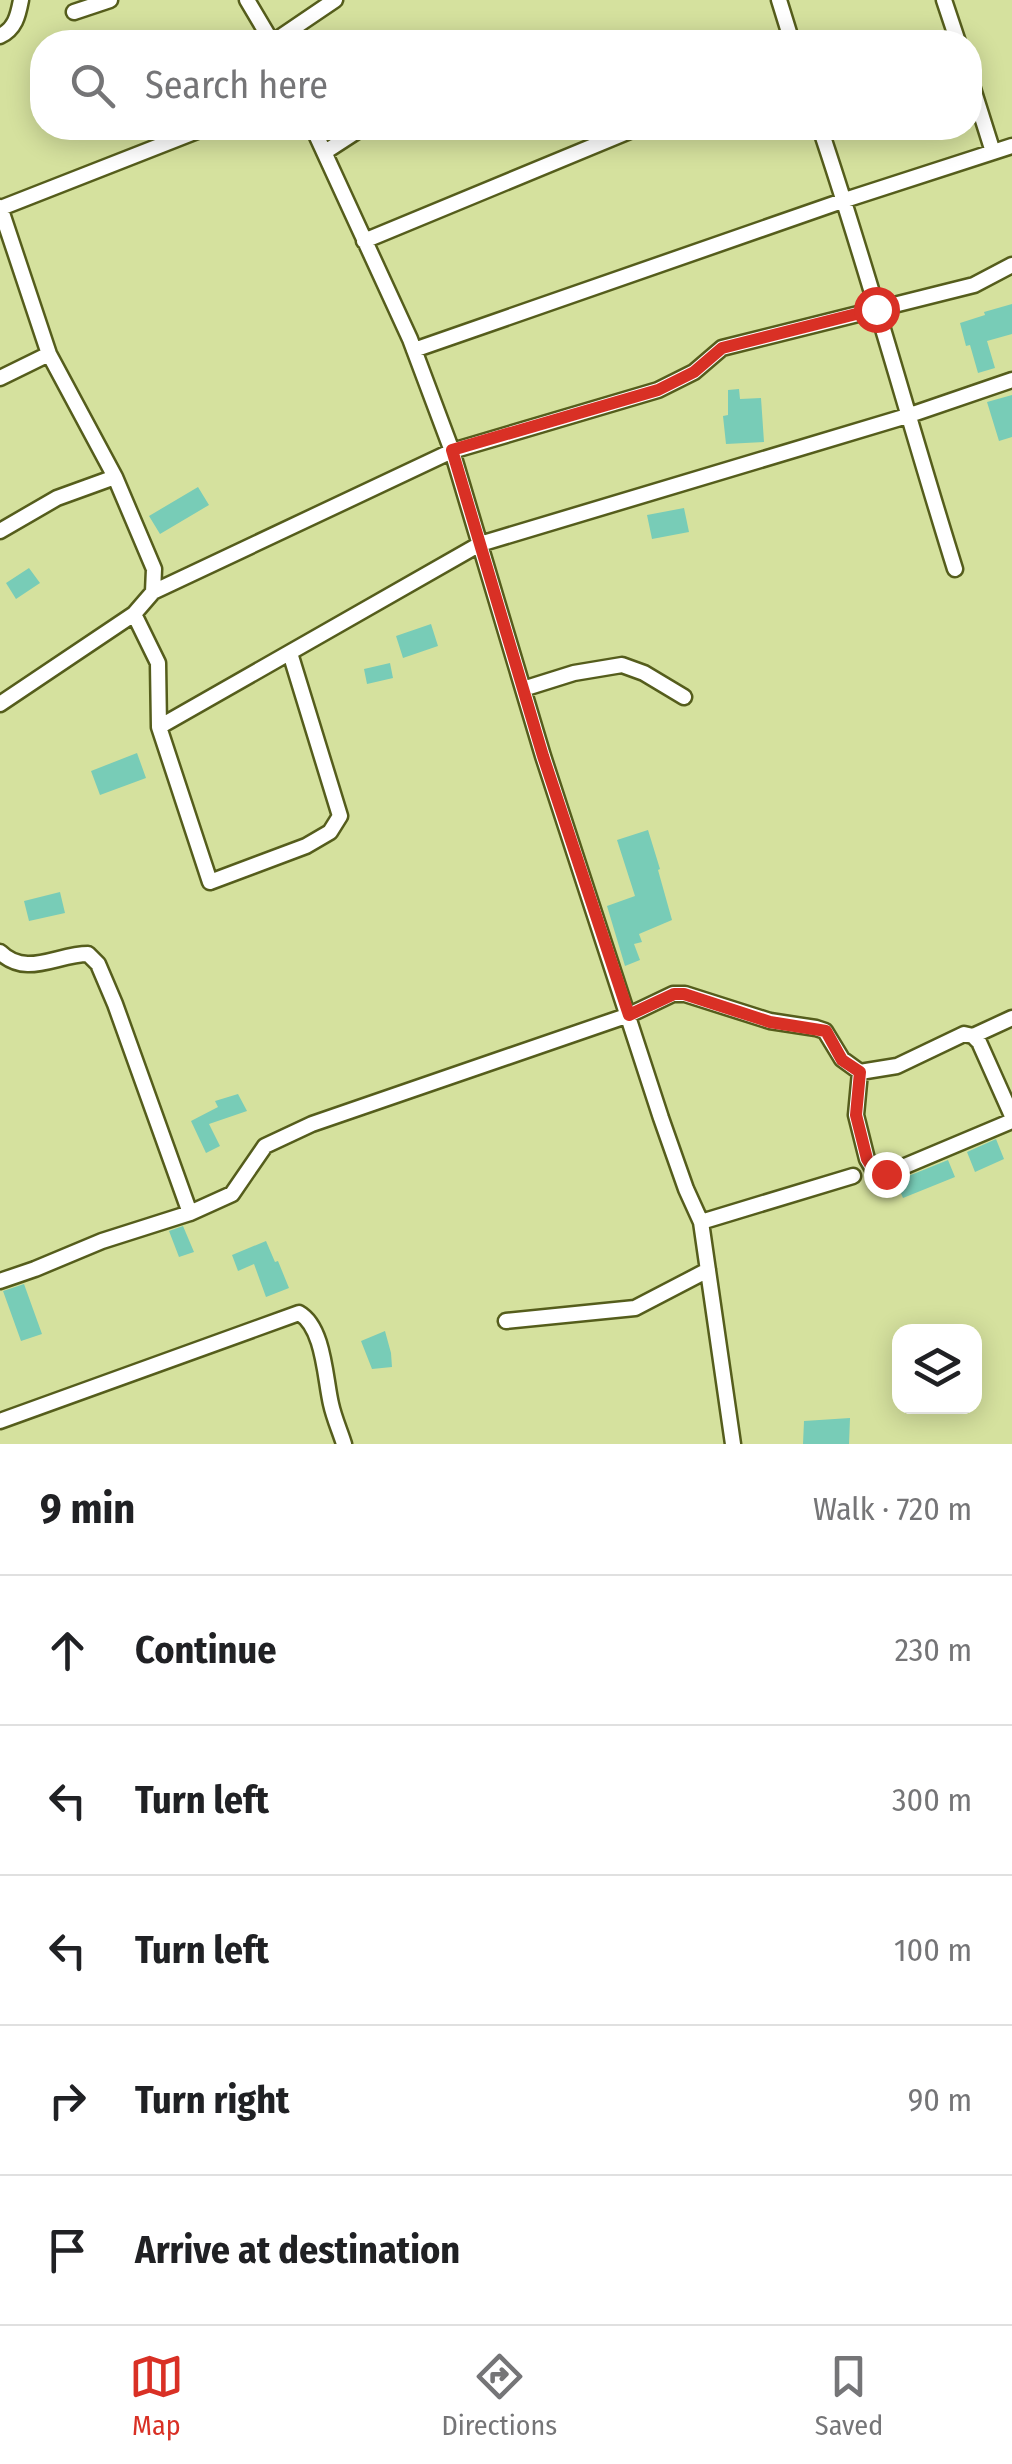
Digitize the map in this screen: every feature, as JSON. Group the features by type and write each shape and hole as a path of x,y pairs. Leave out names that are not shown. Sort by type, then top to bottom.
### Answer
{"street":[{"path":"0,36 17,20 21,0"},
{"path":"74,12 110,0"},
{"path":"247,0 265,30"},
{"path":"290,30 334,0"},
{"path":"779,0 788,30"},
{"path":"944,0 954,30"},
{"path":"982,117 993,152"},
{"path":"153,592 154,570 115,478 48,354 0,208 174,140"},
{"path":"319,140 414,350 452,450 543,756 680,1171 701,1222 732,1444"},
{"path":"325,152 344,140"},
{"path":"364,241 608,140"},
{"path":"824,140 955,569"},
{"path":"414,350 844,200 1012,146"},
{"path":"0,704 134,614 153,592 452,450 658,390 694,372 722,348 974,285 1012,265"},
{"path":"0,378 48,354"},
{"path":"159,727 480,544 907,416 1012,380"},
{"path":"0,532 57,498 115,478"},
{"path":"134,614 158,663 159,727 210,882 306,846 330,832 340,816 290,653"},
{"path":"523,689 574,672 622,665 684,697"},
{"path":"0,952 18,964 88,954 98,964 190,1213"},
{"path":"0,1281 102,1241 190,1213 232,1194 265,1146 312,1124 629,1015 674,994 770,1022 826,1031 842,1060 860,1072 897,1066 964,1034 974,1036 1012,1018"},
{"path":"860,1072 856,1115 867,1159 876,1174 886,1174 1012,1119 974,1036"},
{"path":"701,1222 853,1176"},
{"path":"506,1320 636,1308 708,1270"},
{"path":"0,1422 298,1313 307,1318 321,1348 332,1408 344,1444"}],"building":[{"path":"1012,304 1012,334 987,341 995,368 978,373 960,323"},
{"path":"739,389 740,399 761,398 764,442 726,444 723,416 728,415 728,390"},
{"path":"1012,395 1012,437 999,441 987,402"},
{"path":"198,487 209,505 160,534 149,516"},
{"path":"684,508 689,532 652,539 647,515"},
{"path":"29,568 40,583 16,599 6,583"},
{"path":"431,624 438,646 403,658 396,636"},
{"path":"390,663 393,678 367,684 364,669"},
{"path":"137,753 146,778 100,795 91,771"},
{"path":"648,830 672,920 639,934 642,942 634,944 640,960 625,966 607,906 635,896 617,840"},
{"path":"60,892 65,913 29,921 24,901"},
{"path":"238,1094 247,1111 209,1124 220,1146 206,1153 191,1121 218,1107 215,1101"},
{"path":"996,1139 1004,1159 975,1172 967,1152"},
{"path":"948,1160 955,1177 903,1198 896,1181"},
{"path":"183,1226 194,1252 179,1257 169,1231"},
{"path":"266,1241 289,1288 266,1297 254,1264 238,1271 232,1255"},
{"path":"24,1284 42,1334 21,1341 3,1291"},
{"path":"385,1331 392,1367 372,1369 361,1341"},
{"path":"850,1418 849,1444 803,1444 804,1421"}],"route":[{"path":"876,309 722,348 694,372 658,390 452,450 543,756 629,1015 674,994 684,994 770,1022 826,1031 842,1060 860,1072 856,1115 867,1159 876,1174 886,1174"}]}
